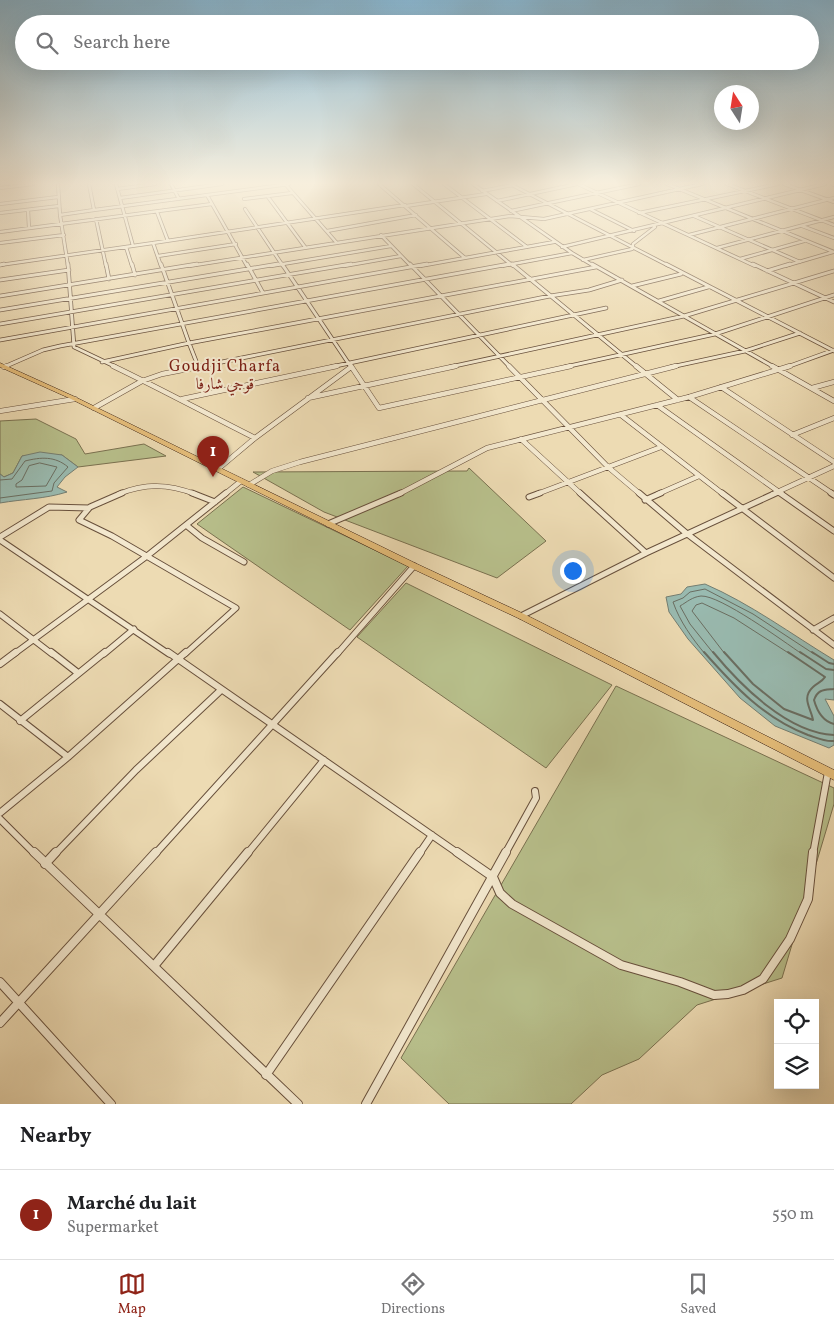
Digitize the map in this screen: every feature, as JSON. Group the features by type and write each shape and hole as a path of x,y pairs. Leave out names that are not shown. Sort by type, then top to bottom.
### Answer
{"highway":[{"path":"1,365 94,408 414,566 521,616 831,774"}],"street":[{"path":"0,243 60,236"},
{"path":"64,236 69,270 73,344 77,349 182,399 203,412 256,438"},
{"path":"99,236 109,278"},
{"path":"131,236 133,246"},
{"path":"166,236 168,241"},
{"path":"0,265 205,236"},
{"path":"231,236 263,293"},
{"path":"264,236 376,406 385,409 715,334 834,295"},
{"path":"297,236 305,247"},
{"path":"331,236 336,242"},
{"path":"0,296 378,236"},
{"path":"381,236 608,468 686,534 834,645"},
{"path":"440,236 465,258"},
{"path":"476,236 678,400"},
{"path":"512,236 527,247"},
{"path":"544,236 596,267 622,280 744,351 781,369 834,401"},
{"path":"562,247 611,236 833,350"},
{"path":"633,248 633,244 642,236"},
{"path":"689,236 834,302"},
{"path":"739,236 800,262"},
{"path":"717,248 760,236"},
{"path":"794,236 834,252"},
{"path":"740,259 805,240"},
{"path":"0,340 554,242"},
{"path":"153,243 198,366"},
{"path":"158,256 236,244"},
{"path":"0,310 391,246"},
{"path":"126,247 135,275"},
{"path":"584,260 633,248"},
{"path":"767,271 834,252"},
{"path":"1,365 43,350 73,344 572,253"},
{"path":"0,324 400,256"},
{"path":"102,362 189,343 596,267"},
{"path":"0,280 69,270"},
{"path":"308,398 596,333 684,316 834,271"},
{"path":"632,286 682,274"},
{"path":"94,408 142,381 198,366 550,296 589,290 622,280"},
{"path":"659,301 708,287"},
{"path":"182,399 606,308"},
{"path":"249,485 272,471 300,462 744,351 800,333"},
{"path":"328,524 391,498 487,448 689,397 781,369 833,350"},
{"path":"218,469 350,364"},
{"path":"812,388 834,382"},
{"path":"521,616 646,553 743,509 834,464 721,387"},
{"path":"689,397 834,495"},
{"path":"0,410 73,398"},
{"path":"657,406 834,531"},
{"path":"621,414 661,447 834,578"},
{"path":"792,435 834,418"},
{"path":"521,439 567,483 646,553"},
{"path":"529,497 661,447"},
{"path":"644,500 699,476"},
{"path":"0,664 147,556 241,480"},
{"path":"0,813 68,757 236,608 147,556 79,520 81,515 90,508 129,490 155,484 178,487 215,502"},
{"path":"90,508 49,507 0,538 493,877 505,899 621,965 680,982 714,996 743,990 763,979 790,939 808,899 811,865 831,774"},
{"path":"186,525 199,536 244,562"},
{"path":"0,1023 272,725 414,566"},
{"path":"0,614 78,673"},
{"path":"813,630 834,618"},
{"path":"20,721 134,629"},
{"path":"45,864 136,770 221,690"},
{"path":"0,704 68,757"},
{"path":"154,966 324,760"},
{"path":"366,1104 536,798 535,791"},
{"path":"0,819 98,915 298,1104"},
{"path":"266,1075 432,835"},
{"path":"0,982 112,1104"}],"green space":[{"path":"36,419 76,439 85,454 144,444 166,456 78,467 62,455 22,456 13,473 4,477 0,474 0,421"},
{"path":"469,468 546,541 497,578 324,512 253,472 467,471"},
{"path":"243,487 408,566 350,630 197,524"},
{"path":"406,583 612,685 546,768 357,637"},
{"path":"616,686 834,788 834,804 782,978 697,1005 639,1059 602,1075 571,1104 449,1104 401,1058"}],"water":[{"path":"40,452 62,455 78,467 65,477 57,487 67,492 42,498 0,503 0,474 4,477 13,473 22,456"},
{"path":"705,584 755,610 834,660 834,700 825,699 834,716 834,745 829,748 775,726 740,698 688,639 669,612 666,597 681,594 687,587"}],"place":[{"name":"Marché du lait","path":"213,477"}],"district":[{"name":"Goudji Charfa قوجي شارفا","path":"225,374"}]}
